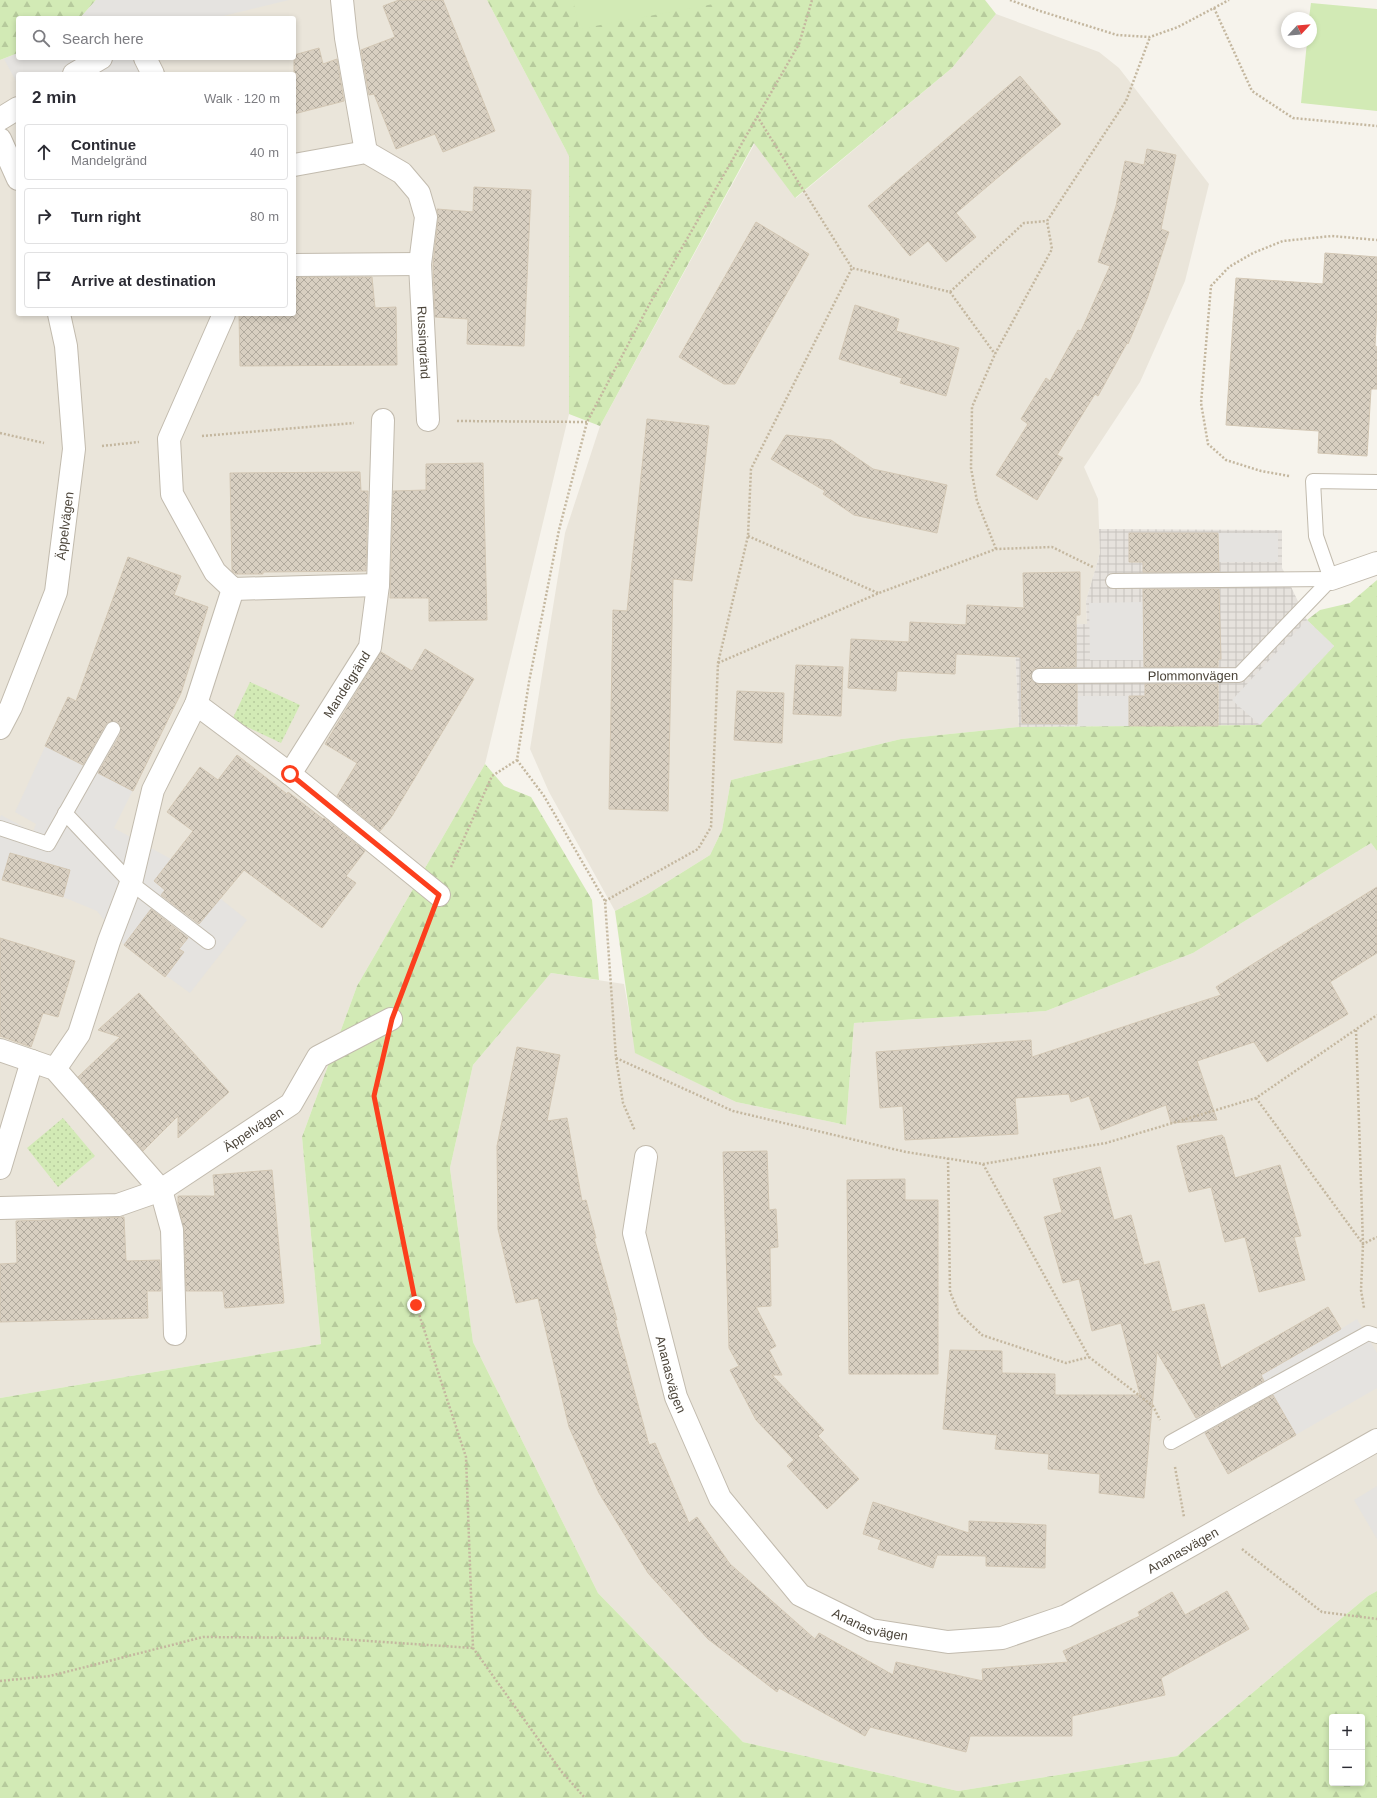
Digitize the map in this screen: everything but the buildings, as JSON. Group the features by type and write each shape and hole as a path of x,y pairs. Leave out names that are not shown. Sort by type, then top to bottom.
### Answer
{"street":[{"path":"296,165 366,152 346,38 342,0"},
{"path":"77,72 98,60"},
{"path":"146,60 152,72"},
{"path":"0,119 16,109"},
{"path":"0,139 16,175"},
{"name":"Russingränd","path":"366,152 402,173 419,193 426,217 420,264 428,420"},
{"path":"296,265 420,264"},
{"name":"Äppelvägen","path":"0,728 5,705 56,592 74,449 66,346 59,316"},
{"path":"223,316 169,439 172,494 215,572 233,589 378,585"},
{"name":"Mandelgränd","path":"290,774 370,647 378,585 383,420"},
{"name":"Plommonvägen","path":"1331,579 1377,563"},
{"path":"55,1069 79,1034 109,941 131,883 153,790 196,704 233,589"},
{"path":"196,704 290,774 439,895"},
{"name":"Äppelvägen","path":"0,1208 118,1205 161,1190 291,1104 318,1057 392,1019"},
{"path":"0,1050 55,1069 161,1190 172,1230 175,1334"},
{"path":"0,1168 32,1061"},
{"name":"Ananasvägen","path":"646,1157 634,1234 676,1397 720,1498 800,1595 870,1630 948,1642 1002,1638 1066,1616 1377,1440"}],"lane":[{"path":"1331,579 1316,536 1313,481 1377,482"},
{"name":"Plommonvägen","path":"1112,581 1331,579"},
{"name":"Plommonvägen","path":"1039,676 1239,675 1331,579"},
{"path":"0,828 48,844 114,729"},
{"path":"65,813 131,883 208,942"},
{"path":"1171,1442 1372,1335"}],"path":[{"path":"646,1157 623,1103 616,1058 605,901 544,796 517,760 529,682 559,530 587,422 649,305 798,44 812,0"},
{"path":"1010,0 1040,11 1118,34 1150,37 1178,27 1229,0"},
{"path":"1214,8 1252,91 1293,118 1377,126"},
{"path":"996,549 977,501 971,468 972,407 995,354 1052,249 1047,221 1126,101 1150,37"},
{"path":"757,116 852,268 950,292 995,354"},
{"path":"950,292 1024,222 1047,221"},
{"path":"1313,481 1261,471 1226,460 1208,444 1201,404 1211,286 1229,266 1253,253 1283,241 1332,236 1377,240"},
{"path":"605,901 698,849 711,827 718,663 748,536 751,469 852,268"},
{"path":"0,433 74,449 383,420"},
{"path":"428,420 587,422"},
{"path":"748,536 879,593"},
{"path":"718,663 879,593 996,549 1052,547 1098,569 1112,581"},
{"path":"517,760 492,776 439,895 392,1019 374,1096 416,1305 466,1457 473,1648 560,1772 584,1798"},
{"path":"616,1058 733,1112 906,1152 983,1164 1106,1143 1256,1098 1377,1015"},
{"path":"1356,1029 1363,1244 1361,1290 1372,1335"},
{"path":"1256,1098 1363,1244"},
{"path":"948,1158 950,1292 959,1313 982,1334 1066,1363 1089,1357"},
{"path":"983,1164 1089,1357 1153,1406 1171,1442 1184,1517 1218,1531 1322,1612 1377,1618"},
{"path":"1363,1244 1377,1237"},
{"path":"0,1681 50,1676 203,1638 324,1638 473,1648"}],"shaded area":[{"path":"96,0 487,0 569,156 569,414 485,764 357,986 302,1137 321,1344 0,1398 0,60 16,54 16,60 296,60 296,16 82,16"},
{"path":"96,0 289,0 223,16 82,16"},
{"path":"996,14 1099,52 1119,68 1209,184 1185,281 1140,382 1084,467 1098,499 1100,553 1086,601 1087,624 1014,626 1019,727 901,739 731,780 722,830 710,855 646,895 615,911 549,792 530,749 565,533 600,426 755,143 796,198 952,68"},
{"path":"16,54 16,60 156,60 153,72 16,72 16,81 4,59"},
{"path":"1099,529 1282,530 1282,568 1307,620 1334,646 1260,725 1019,727 1014,626 1087,624 1086,601 1100,553"},
{"path":"1218,533 1278,533 1278,562 1219,562"},
{"path":"1143,602 1144,660 1090,660 1089,603"},
{"path":"1307,620 1334,646 1260,725 1232,700"},
{"path":"1077,696 1129,696 1129,726 1077,726"},
{"path":"68,697 157,742 114,828 171,859 247,920 190,993 124,945 97,911 63,897 0,879 1,815 33,832 36,824 15,812"},
{"path":"1371,843 1377,851 1377,1591 1368,1596 1177,1756 958,1791 743,1742 598,1593 473,1342 450,1168 473,1065 551,973 624,984 636,1053 736,1102 846,1125 854,1023 1046,1011 1193,953"},
{"path":"1328,1307 1341,1329 1357,1319 1377,1353 1377,1388 1228,1474 1180,1392"},
{"path":"1377,1486 1377,1539 1354,1500"}],"green space":[{"path":"0,0 96,0 82,16 16,16 16,54 0,60"},
{"path":"487,0 985,0 996,14 952,68 795,198 754,143 600,426 569,414 569,156"},
{"path":"573,0 735,0 579,29"},
{"path":"1311,3 1377,9 1377,111 1301,103 1306,48 1317,48 1317,12 1310,12"},
{"path":"1377,580 1377,851 1371,843 1193,953 1046,1011 854,1023 846,1125 736,1102 635,1053 615,911 646,895 710,855 722,830 731,780 901,739 1019,727 1260,725 1334,646 1307,620 1320,610 1350,603"},
{"path":"250,682 300,705 281,743 232,720"},
{"path":"485,764 504,786 531,797 592,900 599,980 551,973 473,1065 450,1168 473,1342 598,1593 743,1742 958,1791 1177,1756 1368,1596 1377,1591 1377,1798 0,1798 0,1398 321,1344 302,1137 357,986"},
{"path":"63,1118 95,1156 58,1187 27,1148"}],"route":[{"path":"290,774 439,895 392,1019 374,1096 416,1305"}]}
